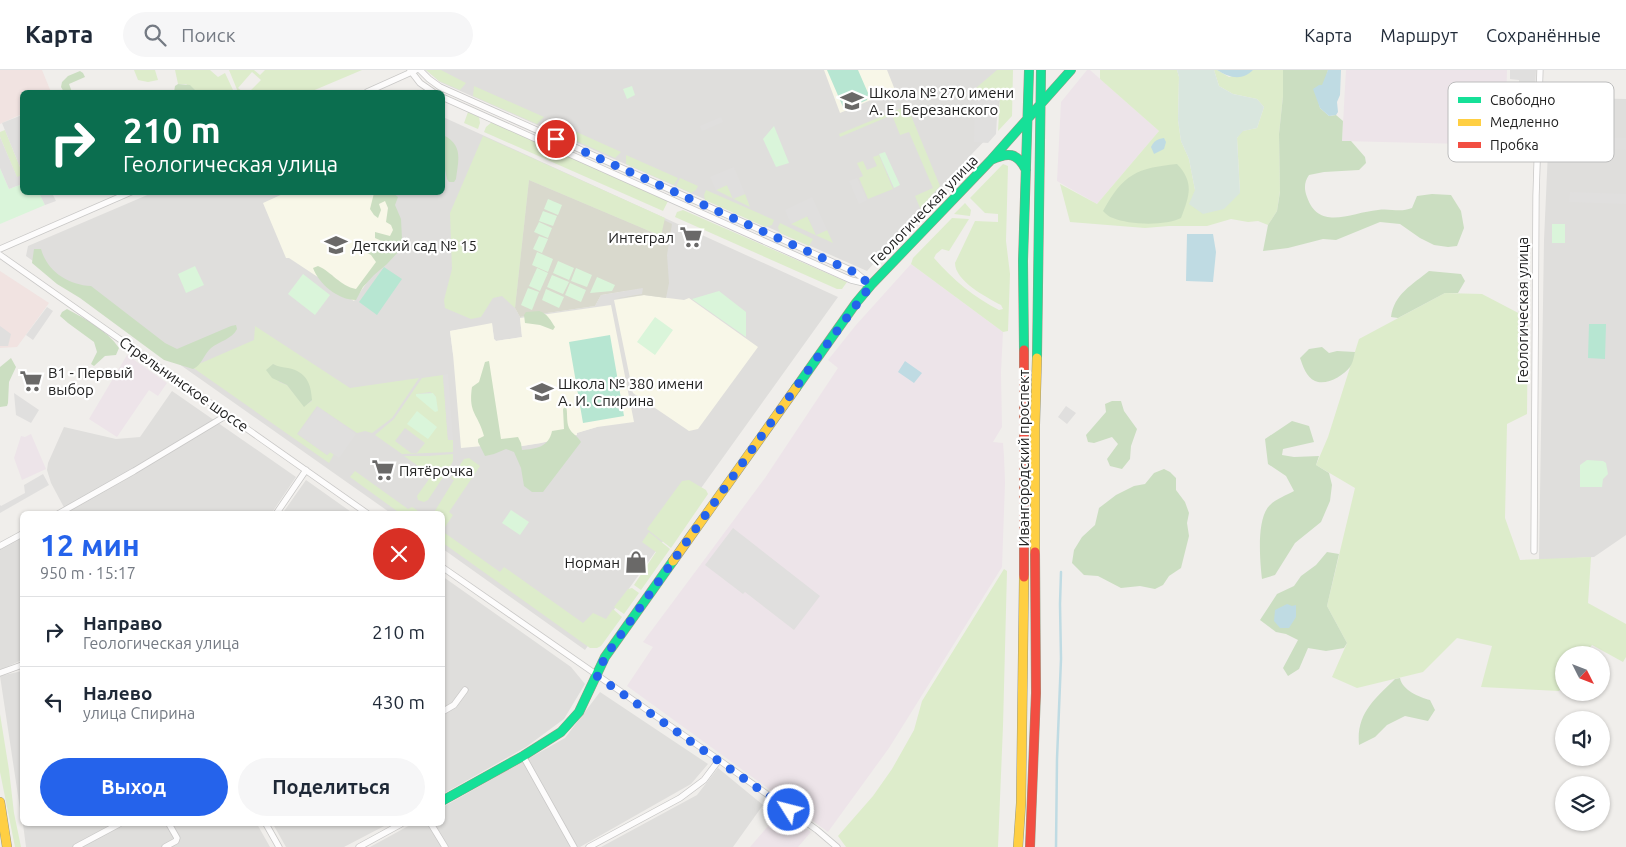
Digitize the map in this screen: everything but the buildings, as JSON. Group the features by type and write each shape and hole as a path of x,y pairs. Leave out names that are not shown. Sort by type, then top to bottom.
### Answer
{"main road":[{"name":"Ивангородский проспект","path":"1018,847 1021,803 1023,684 1024,261 1029,70"},
{"name":"Ивангородский проспект","path":"1030,847 1036,693 1035,425 1038,350 1041,70"},
{"name":"Геологическая улица","path":"445,799 524,756 568,726 579,712 610,649 871,285 991,160 1071,70"},
{"path":"991,160 999,155 1013,155 1020,158 1026,170"},
{"path":"0,802 7,847"}],"street":[{"path":"420,70 440,87 854,272 871,285"},
{"path":"371,90 412,71 420,83 430,90"},
{"path":"445,98 851,280 871,285"},
{"name":"Геологическая улица","path":"1534,551 1537,162"},
{"path":"0,249 124,195"},
{"name":"Стрельнинское шоссе","path":"0,255 364,511"},
{"path":"63,511 134,471 227,414"},
{"path":"278,511 306,470"},
{"path":"0,546 20,535"},
{"path":"445,569 719,760 829,845 837,847"},
{"path":"0,674 20,666"},
{"path":"445,710 454,705 464,690"},
{"path":"524,756 574,847"},
{"path":"589,847 680,798 704,780 719,760"},
{"path":"76,847 115,826"},
{"path":"165,847 176,841 177,838 170,826"},
{"path":"267,826 279,847"},
{"path":"359,847 397,826"},
{"path":"432,826 444,847"}],"shaded area":[{"path":"0,70 42,70 50,90 20,90 20,115 0,124"},
{"path":"426,70 1006,70 994,131 867,271 440,82"},
{"name":"Школа № 270 имени А. Е. Березанского","path":"824,70 887,70 895,90 840,113"},
{"path":"1087,70 1090,70 1159,131 1097,204 1057,181 1061,102"},
{"path":"1177,70 1214,70 1219,86 1233,94 1257,99 1264,107 1257,128 1243,131 1237,138 1240,193 1224,209 1203,214 1189,204 1195,190 1189,159 1181,141 1178,120 1179,77"},
{"path":"1346,70 1507,70 1507,82 1448,82 1448,144 1342,141"},
{"path":"1510,70 1536,70 1535,82 1519,82 1519,80 1510,79"},
{"path":"975,98 998,99 996,134 988,143 974,142"},
{"path":"1614,99 1626,99 1626,535 1594,557 1539,560 1544,240 1548,162 1614,162"},
{"path":"20,116 20,167 2,123"},
{"path":"721,117 723,122 702,131 700,126"},
{"path":"445,118 838,297 585,650 445,550 445,511 388,511 26,256 28,246 147,195 445,195","holes":["644,288 601,295 595,306 520,317 515,308","520,318 597,427 541,443 485,452 453,354 450,331 492,324 496,341 522,337"]},
{"path":"0,137 17,177 20,176 20,185 9,189 0,168"},
{"path":"1614,137 1626,138 1626,150 1614,150"},
{"path":"734,167 745,194 733,199 727,185 716,190 710,177"},
{"path":"857,178 867,200 859,204 849,181"},
{"path":"529,180 659,235 664,220 672,224 667,255 669,283 666,298 644,295 613,299 642,294 643,288 601,295 595,306 520,317 515,308"},
{"path":"1570,192 1626,194 1626,204 1569,202"},
{"path":"40,195 53,195 56,201 45,205"},
{"name":"Детский сад № 15","path":"281,195 385,195 401,233 354,301 289,258 286,258 263,203"},
{"path":"812,197 827,230 816,235 808,216 791,224 785,210"},
{"path":"911,264 1003,332 1001,372 1002,427 993,442 1003,443 1004,456 1002,567 889,748 828,832 627,686 653,647 643,642 765,478 838,368 828,360 856,325"},
{"path":"0,271 49,303 17,347 0,348"},
{"path":"644,295 684,300 689,298 758,347 698,429 689,431 633,393 614,300"},
{"name":"Школа № 380 имени А. И. Спирина","path":"611,305 634,422 597,427 577,433 577,435 485,452 483,446 461,448 450,331 492,323 494,339 496,341 522,337 520,318"},
{"path":"47,307 53,311 33,340 26,335"},
{"path":"0,326 11,334 8,346 0,346"},
{"path":"127,355 167,383 158,396 149,390 117,437 89,419"},
{"path":"448,374 453,440 448,440 443,375"},
{"path":"172,391 296,477 273,511 66,511 51,483 47,470 48,463 64,427 116,439 140,437"},
{"path":"14,393 39,410 31,423 16,415"},
{"path":"1066,406 1076,413 1067,424 1058,417"},
{"path":"318,407 356,434 339,458 330,452 327,455 298,434"},
{"path":"31,434 46,469 22,480 14,458 21,436 25,437"},
{"path":"43,474 49,485 0,513 0,505 25,493 24,485"},
{"path":"306,480 350,511 284,511"},
{"path":"733,528 820,596 794,630 745,592 743,594 705,565"},
{"path":"20,537 20,661 0,670 0,549"},
{"path":"445,578 571,667 585,684 564,719 526,747 445,793"},
{"path":"20,671 20,809 0,676"},
{"path":"600,692 708,764 691,784 580,847 370,847 408,826 445,826 445,806 565,738"},
{"path":"718,768 763,805 733,847 601,847 697,795"},
{"path":"781,811 811,832 798,847 750,847"},
{"path":"23,826 258,826 270,847 26,847"},
{"path":"274,826 384,826 344,847 286,847"}],"green space":[{"path":"134,70 155,70 158,80 148,82 138,80"},
{"path":"175,70 210,70 218,77 225,73 233,90 194,90 186,84 178,84"},
{"path":"229,70 254,70 260,75 265,70 362,70 315,90 251,90 261,80 252,72 238,88 240,90 237,90"},
{"path":"426,70 441,70 466,83 460,90 439,81"},
{"path":"827,70 858,70 868,93 867,100 848,108 843,107"},
{"path":"997,70 1013,70 1012,116 998,131 1000,97 980,96 976,88"},
{"path":"1100,70 1177,70 1179,77 1178,120 1181,141 1189,159 1195,190 1240,193 1237,138 1242,131 1257,128 1264,107 1257,99 1233,94 1219,86 1214,70 1229,77 1253,70 1283,70 1283,96 1279,134 1280,191 1277,211 1268,225 1258,221 1248,222 1231,219 1207,226 1145,228 1070,222 1060,184 1097,204 1159,131 1100,79"},
{"path":"1283,70 1328,70 1325,81 1317,96 1320,108 1329,116 1336,115 1343,121 1342,141 1351,141 1365,157 1366,163 1359,170 1309,175 1305,188 1312,208 1328,217 1337,217 1368,211 1408,209 1412,208 1417,196 1432,194 1451,195 1461,211 1464,228 1457,246 1434,245 1400,224 1380,222 1336,240 1323,239 1288,248 1263,251 1268,225 1277,211 1280,192 1279,134 1283,96"},
{"path":"80,71 85,77 69,84 71,90 63,90 62,82 68,76"},
{"path":"178,84 190,85 195,90 174,90 175,86"},
{"path":"474,86 544,117 537,124 473,96"},
{"path":"632,86 635,95 627,99 623,89"},
{"path":"907,106 940,186 920,208 915,196 933,188 909,132 900,135 892,115 840,137 839,134"},
{"path":"468,112 479,117 478,129 464,123"},
{"path":"550,120 621,152 615,158 549,129 548,123"},
{"path":"492,122 668,201 663,211 484,132 486,127"},
{"path":"774,126 789,163 776,167 763,139"},
{"path":"5,130 20,167 20,176 17,178 0,137 0,132"},
{"path":"445,136 454,144 458,154 456,179 454,182 449,182 445,170"},
{"path":"483,136 665,218 661,236 529,180 515,308 502,296 493,298 481,317 471,319 445,308 444,300 452,269 450,213"},
{"path":"885,152 900,185 894,188 879,154"},
{"path":"626,155 678,178 674,185 626,164"},
{"path":"879,155 893,189 868,199 859,178 863,176 857,163 863,161 867,170 877,166 873,157"},
{"path":"1003,164 1008,166 1006,241 1010,274 1008,331 1003,332 911,264 913,258 952,218 969,219 949,251 942,249 934,258 956,281 972,294 999,310 1003,309 1001,305 972,288 960,276 956,270 955,263 975,221 998,222 998,214 985,213 970,198"},
{"path":"1177,164 1186,177 1189,190 1181,218 1166,222 1138,223 1112,218 1103,211 1117,189 1132,175 1151,168"},
{"path":"0,168 9,189 20,185 20,195 40,195 45,205 0,224"},
{"path":"680,178 698,186 696,190 691,193 676,186"},
{"path":"727,185 733,198 745,194 750,207 716,190"},
{"path":"706,190 774,220 772,225 765,227 705,200"},
{"path":"374,195 396,195 398,197 395,205 401,219 402,239 399,251 363,287 356,300 349,299 336,294 324,285 313,268 318,266 345,285 356,289 376,262 371,255 365,252 366,245 380,250 384,247 384,242 375,238 375,232 390,236 393,230 391,225 386,222 388,208 385,201 379,204 381,210 378,218 370,209"},
{"path":"548,199 562,205 558,215 544,209"},
{"path":"965,203 971,210 970,216 954,214"},
{"path":"683,210 847,282 842,289 837,289 675,217 677,212"},
{"path":"543,211 557,216 553,226 539,221"},
{"path":"807,216 816,235 827,230 833,243 791,224"},
{"path":"539,222 552,228 548,238 534,232"},
{"path":"780,223 813,239 809,246 780,233 778,227"},
{"path":"1552,224 1565,224 1565,243 1552,243"},
{"path":"539,236 548,239 542,253 533,249"},
{"path":"34,249 41,249 53,270 67,280 91,286 165,343 177,349 231,326 236,325 237,329 229,338 211,348 199,365 193,369 164,360 80,298 57,284 32,263"},
{"path":"537,252 553,259 548,272 532,265"},
{"path":"558,261 574,268 569,280 553,273"},
{"path":"195,266 204,285 186,293 178,274"},
{"path":"384,267 402,279 377,315 359,302"},
{"path":"537,268 548,273 540,291 529,286"},
{"path":"576,268 592,275 587,287 571,281"},
{"path":"1429,271 1461,274 1465,281 1458,293 1445,293 1398,318 1391,317 1400,296"},
{"path":"303,274 330,295 315,315 288,294"},
{"path":"552,275 569,282 563,294 547,287"},
{"path":"597,277 615,285 612,291 590,293"},
{"path":"570,283 586,290 581,302 565,295"},
{"path":"528,288 539,292 532,310 521,305"},
{"path":"546,289 564,297 559,308 542,300"},
{"path":"719,291 746,312 746,337 692,299"},
{"path":"1445,293 1482,294 1528,318 1527,414 1507,424 1505,518 1520,560 1591,557 1588,603 1626,624 1626,657 1623,662 1610,655 1610,646 1555,646 1555,691 1481,687 1492,646 1457,638 1423,672 1357,688 1332,677 1347,643 1327,606 1355,488 1316,465 1328,437 1359,339"},
{"path":"67,309 108,336 119,348 116,355 105,356 94,366 91,364 97,352 94,342 60,316"},
{"path":"539,311 550,320 555,327 553,330 540,325 525,323 524,315 526,312"},
{"path":"655,317 673,330 655,355 637,342"},
{"path":"1589,324 1606,324 1605,359 1588,358"},
{"path":"255,326 350,388 419,378 392,418 372,433 365,431 357,433 317,406 297,434 327,455 330,452 334,454 329,463 192,367 254,340","holes":["273,364 312,401 304,406 287,385 279,382"]},
{"path":"610,335 624,416 583,423 569,342"},
{"path":"1322,347 1329,353 1337,351 1355,352 1351,365 1343,374 1329,381 1319,382 1309,377 1300,358 1309,349"},
{"path":"11,358 16,367 9,382 8,403 7,406 0,407 0,367"},
{"path":"489,361 501,439 518,437 522,450 532,449 545,444 552,431 564,429 563,409 566,406 569,428 581,442 543,492 532,492 524,486 521,468 514,452 506,449 485,456 478,442 478,439 484,436 472,408 472,387 479,382 485,362"},
{"path":"273,364 300,372 307,379 311,389 312,400 304,407 287,385 272,378 266,370"},
{"path":"443,375 448,440 453,440 453,452 402,454 375,435 394,419 422,378","holes":["430,392 435,395 438,411 417,394","405,428 425,443 417,453 411,453 395,441"]},
{"path":"433,393 436,397 438,411 435,412 416,396 416,394"},
{"path":"1112,401 1121,401 1124,411 1137,429 1131,446 1130,459 1122,469 1110,466 1107,459 1118,444 1112,437 1094,443 1088,442 1086,435 1106,412 1105,404"},
{"path":"417,411 437,427 428,439 407,424"},
{"path":"1292,421 1309,426 1314,442 1283,449 1282,455 1294,457 1319,456 1316,465 1329,473 1332,485 1330,501 1321,522 1295,543 1275,575 1262,579 1260,540 1266,511 1272,503 1294,491 1286,476 1268,464 1265,439"},
{"path":"453,454 453,461 449,469 421,468 404,456 428,456"},
{"path":"469,458 480,466 449,512 453,515 445,527 445,511 435,511 454,480 451,478 464,459"},
{"path":"1587,460 1603,461 1606,463 1608,474 1603,479 1602,487 1580,487 1580,465"},
{"path":"1164,469 1176,478 1176,490 1185,502 1189,513 1187,523 1189,536 1181,568 1169,576 1163,585 1155,589 1140,586 1121,588 1098,576 1084,575 1072,563 1074,550 1082,537 1095,525 1099,508 1116,495 1134,486 1145,484 1154,473"},
{"path":"425,470 447,471 428,500 424,502 418,500 417,496 432,475"},
{"path":"355,471 408,509 412,507 418,511 397,511 350,477"},
{"path":"689,480 706,490 708,494 671,548 647,529 682,481"},
{"path":"511,510 529,522 520,535 502,523"},
{"path":"649,532 670,549 641,590 634,585 656,552 642,542"},
{"path":"445,533 500,572 504,567 583,623 593,613 606,619 613,609 622,617 601,646 590,648 445,544"},
{"path":"1327,552 1339,554 1327,606 1347,643 1344,648 1326,651 1308,648 1299,669 1288,676 1283,668 1298,640 1286,634 1276,632 1260,620 1277,594 1294,586 1301,576 1316,565"},
{"path":"1004,569 1007,571 998,847 846,847 838,836 873,796 892,769 914,730 922,701"},
{"path":"632,588 639,593 624,614 614,607 628,589"},
{"path":"1400,678 1407,689 1416,695 1430,700 1435,710 1428,721 1405,716 1387,725 1375,737 1359,745 1361,724 1368,707 1395,679"},
{"path":"0,714 14,813 21,847 15,847 0,772"}],"water":[{"path":"1217,70 1253,70 1245,76 1236,77"},
{"path":"1328,70 1341,70 1340,95 1337,102 1338,112 1336,115 1329,116 1320,108 1313,89 1322,85"},
{"path":"1164,138 1166,142 1164,149 1154,154 1152,145 1159,139"},
{"path":"1187,234 1213,234 1216,252 1213,282 1186,281"},
{"path":"905,361 922,373 914,383 898,372"},
{"path":"1287,604 1296,605 1296,617 1289,628 1280,628 1274,621 1275,610"}],"waterway":[{"path":"1056,847 1061,659 1061,572"}],"traffic: fast":[{"path":"1024,350 1023,261 1029,70"},
{"path":"1037,358 1041,70"},
{"path":"796,388 856,303 871,285 990,161 1071,70"},
{"path":"991,160 1012,155 1023,164 1026,170"},
{"path":"445,799 523,756 561,732 579,712 605,657 673,561"}],"traffic: slow":[{"path":"1035,552 1037,358"},
{"path":"673,561 796,388"},
{"path":"1018,847 1021,803 1024,577"},
{"path":"0,802 7,847"}],"traffic: jam":[{"path":"1024,350 1024,577"},
{"path":"1030,847 1036,693 1035,552"}],"place":[{"name":"Школа № 270 имени А. Е. Березанского","path":"852,101"},
{"name":"Интеграл","path":"691,237"},
{"name":"Детский сад № 15","path":"336,245"},
{"name":"В1 - Первый выбор","path":"31,381"},
{"name":"Школа № 380 имени А. И. Спирина","path":"542,392"},
{"name":"Пятёрочка","path":"383,470"},
{"name":"Норман","path":"636,562"}],"route":[{"path":"556,139 854,272 871,285 856,303 605,657 597,676 789,810"}]}
